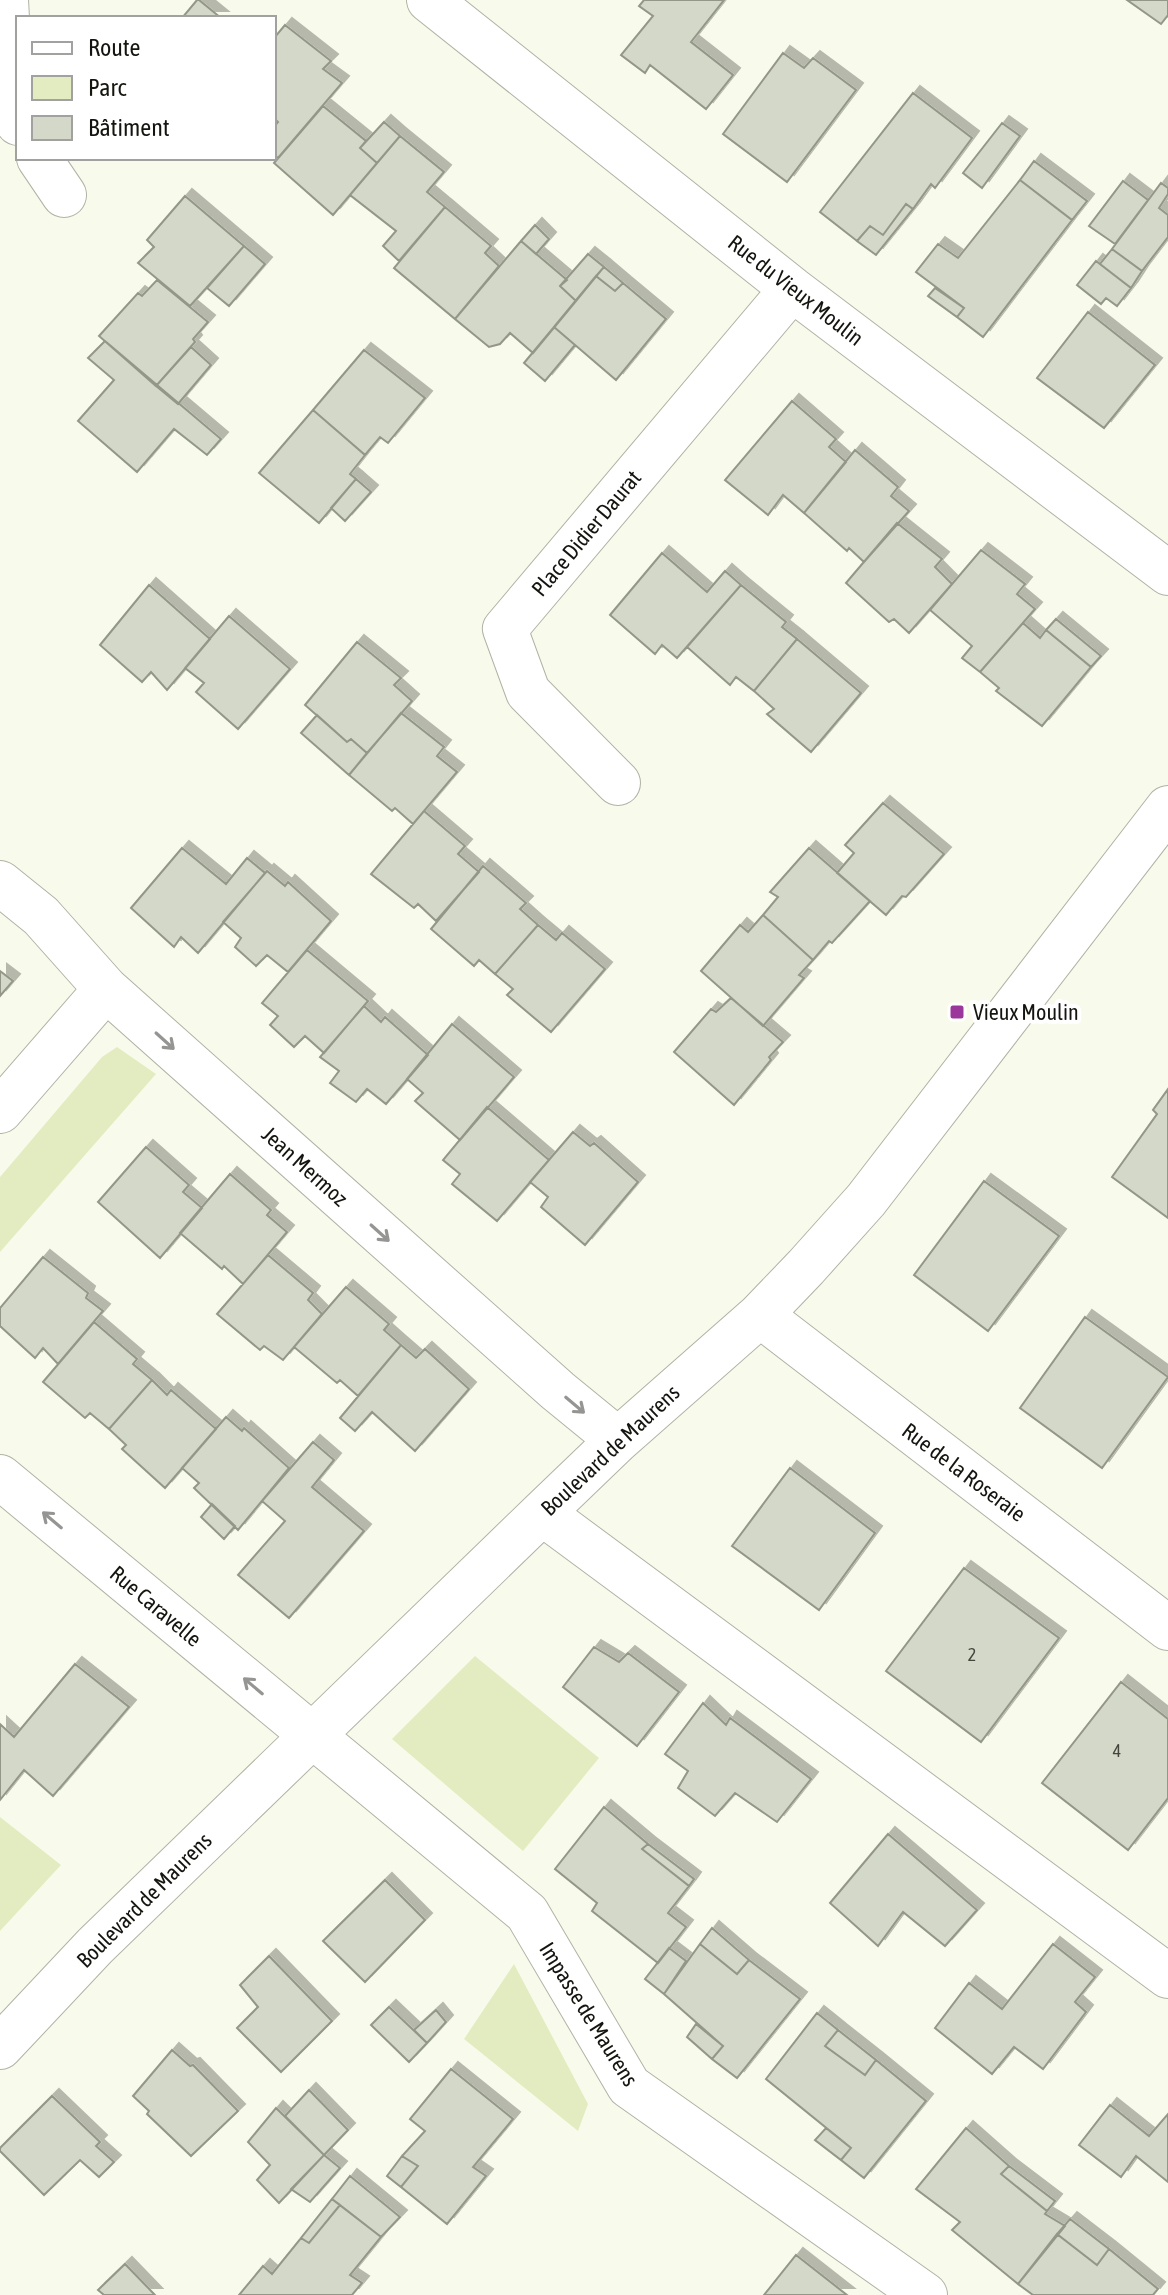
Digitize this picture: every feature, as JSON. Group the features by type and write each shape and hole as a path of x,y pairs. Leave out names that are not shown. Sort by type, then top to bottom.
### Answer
{"street":[{"path":"6,0 10,73 16,110"},
{"name":"Rue du Vieux Moulin","path":"429,0 792,289 1168,573"},
{"path":"40,160 64,195"},
{"name":"Place Didier Daurat","path":"618,783 528,692 505,629 792,289"},
{"name":"Boulevard de Maurens","path":"0,2047 95,1946 542,1513 618,1440 760,1315 866,1200 1168,808"},
{"name":"Jean Mermoz","path":"0,883 41,916 106,989 558,1391 618,1440"},
{"path":"0,1111 106,989"},
{"name":"Rue de la Roseraie","path":"760,1315 1168,1628"},
{"name":"Rue Caravelle","path":"0,1477 313,1735"},
{"path":"542,1513 1168,1976"},
{"name":"Impasse de Maurens","path":"313,1735 527,1913 629,2086 925,2295"}],"green space":[{"path":"117,1047 156,1074 0,1252 0,1177 102,1057"},
{"path":"475,1656 599,1758 523,1851 392,1739"},
{"path":"0,1817 61,1865 0,1931"},
{"path":"514,1964 588,2104 578,2131 464,2039"}],"building":[{"path":"199,0 219,16 184,16"},
{"path":"644,0 724,0 691,42 733,75 706,109 650,65 645,73 621,55 653,16 639,6"},
{"path":"1127,0 1168,0 1168,15 1161,24"},
{"path":"285,25 331,61 323,69 342,83 278,158 276,156 276,36"},
{"path":"783,53 804,68 813,58 856,90 787,182 723,134"},
{"path":"913,93 972,138 935,188 931,184 913,209 906,204 883,235 870,226 857,241 820,212"},
{"path":"323,106 366,141 360,148 377,163 333,215 274,163"},
{"path":"384,122 400,136 377,163 360,148"},
{"path":"1002,123 1020,136 982,188 963,173"},
{"path":"400,136 444,172 427,192 445,207 399,261 383,246 396,231 350,195"},
{"path":"1034,161 1087,201 1072,220 1020,180"},
{"path":"1020,180 1072,220 983,337 957,317 964,308 916,272 938,244 958,258"},
{"path":"1123,181 1148,200 1115,244 1089,226"},
{"path":"1161,183 1168,188 1168,194 1159,208 1168,215 1168,237 1142,271 1112,249"},
{"path":"185,196 244,246 190,306 138,263 154,247 147,240"},
{"path":"906,204 913,209 876,255 857,241 870,226 883,235"},
{"path":"445,207 491,246 485,253 499,266 455,319 394,268"},
{"path":"535,225 549,239 536,254 521,241"},
{"path":"521,241 567,280 560,286 576,301 533,353 510,333 500,344 489,347 455,319"},
{"path":"244,246 265,264 229,306 207,288"},
{"path":"1112,249 1142,271 1131,288 1100,264"},
{"path":"588,254 604,267 576,301 560,286"},
{"path":"1096,261 1131,288 1117,306 1106,298 1101,304 1077,285"},
{"path":"604,267 623,283 615,291 596,276"},
{"path":"596,276 615,291 623,283 666,319 616,380 554,327"},
{"path":"157,280 208,322 193,339 195,342 156,386 99,336 138,293 142,296"},
{"path":"935,288 964,308 957,317 928,296"},
{"path":"1088,312 1155,365 1104,428 1037,378"},
{"path":"554,327 575,345 545,381 524,363"},
{"path":"105,341 221,439 207,455 174,429 137,472 78,421 114,380 88,358"},
{"path":"191,347 211,365 178,404 156,386"},
{"path":"364,350 425,398 388,443 380,437 365,455 313,410"},
{"path":"792,401 836,439 829,447 846,462 804,513 783,495 768,515 725,480"},
{"path":"313,410 365,455 350,474 356,479 319,523 259,473"},
{"path":"855,450 898,487 891,496 909,511 864,562 804,513"},
{"path":"356,479 371,492 345,521 331,508"},
{"path":"897,523 942,559 935,567 952,584 909,633 894,619 889,622 846,583"},
{"path":"981,550 1025,584 1017,594 1035,609 980,672 962,658 972,646 930,610"},
{"path":"662,553 707,592 725,571 741,585 677,658 662,645 655,654 610,615"},
{"path":"149,585 210,639 167,690 151,672 142,682 100,645"},
{"path":"741,585 786,622 782,627 797,639 754,691 736,677 730,685 687,647"},
{"path":"229,616 290,669 238,729 196,692 204,683 185,668"},
{"path":"1056,619 1101,656 1091,667 1046,630"},
{"path":"1023,623 1040,638 1046,630 1091,667 1042,726 996,691 999,688 980,672"},
{"path":"797,639 861,693 811,752 767,714 774,709 754,691"},
{"path":"357,642 401,678 394,685 412,701 367,753 351,739 347,742 305,705"},
{"path":"401,713 444,747 437,756 457,772 413,824 395,808 392,811 349,775"},
{"path":"317,715 347,742 351,739 367,753 349,775 301,733"},
{"path":"883,803 944,854 886,915 837,873 854,853 845,845"},
{"path":"424,811 465,846 458,854 479,872 436,921 418,904 414,908 371,874"},
{"path":"182,848 226,884 247,858 265,873 198,953 181,937 174,947 131,908"},
{"path":"809,848 870,901 813,960 763,915 778,897 770,892"},
{"path":"483,866 526,903 520,909 538,925 495,974 479,960 474,966 431,929"},
{"path":"267,871 285,886 288,882 331,921 288,972 267,955 256,966 235,947 241,938 223,922"},
{"path":"763,915 813,960 799,975 804,978 763,1026 701,971 740,925 748,932"},
{"path":"538,925 556,940 562,933 605,969 551,1032 507,995 513,989 495,974"},
{"path":"307,950 368,1001 324,1053 305,1036 294,1047 270,1025 278,1016 262,1003"},
{"path":"0,971 13,981 0,996"},
{"path":"731,998 783,1042 734,1105 674,1052 711,1009 716,1012"},
{"path":"364,1006 381,1022 385,1017 428,1055 386,1104 367,1089 356,1102 330,1083 339,1071 320,1057"},
{"path":"452,1024 514,1077 460,1140 415,1101 423,1093 407,1079"},
{"path":"1168,1089 1168,1218 1112,1177 1157,1114 1153,1110"},
{"path":"487,1107 549,1160 497,1221 452,1184 460,1174 443,1160"},
{"path":"573,1132 590,1146 594,1143 638,1182 585,1245 541,1207 548,1197 530,1182"},
{"path":"146,1147 189,1185 183,1192 202,1208 160,1258 98,1202"},
{"path":"230,1174 271,1210 267,1215 287,1232 243,1284 180,1233"},
{"path":"984,1181 1059,1236 988,1331 914,1275"},
{"path":"268,1255 313,1293 308,1300 322,1314 283,1360 264,1346 260,1350 217,1314"},
{"path":"43,1257 88,1293 86,1298 103,1311 58,1364 43,1348 35,1358 0,1326 0,1308"},
{"path":"346,1287 389,1324 384,1330 401,1345 358,1396 340,1380 337,1383 294,1347"},
{"path":"1085,1317 1168,1377 1102,1468 1020,1408"},
{"path":"94,1322 137,1359 133,1364 152,1380 109,1429 90,1413 85,1418 43,1382"},
{"path":"401,1345 416,1358 425,1349 469,1389 415,1451 372,1412 355,1431 340,1418"},
{"path":"152,1380 167,1395 171,1390 216,1429 165,1488 122,1449 126,1445 109,1429"},
{"path":"226,1417 242,1431 244,1428 289,1468 238,1530 194,1488 199,1483 182,1468"},
{"path":"313,1442 334,1460 312,1487 364,1531 289,1618 238,1575 285,1521 262,1501"},
{"path":"790,1468 875,1533 819,1610 732,1546"},
{"path":"212,1504 235,1526 224,1539 201,1517"},
{"path":"964,1568 1059,1638 981,1742 886,1671"},
{"path":"594,1647 619,1662 628,1653 679,1692 637,1746 563,1687"},
{"path":"75,1664 129,1707 53,1796 24,1770 0,1800 0,1724 14,1737"},
{"path":"1121,1682 1168,1719 1168,1798 1128,1850 1042,1783"},
{"path":"703,1703 726,1725 730,1718 811,1779 777,1822 735,1793 715,1816 678,1788 688,1771 665,1754"},
{"path":"604,1807 648,1844 642,1849 689,1886 668,1913 686,1927 658,1963 592,1911 597,1903 555,1869"},
{"path":"888,1834 977,1910 945,1946 903,1912 878,1946 830,1903"},
{"path":"648,1844 694,1879 689,1886 642,1849"},
{"path":"385,1880 425,1920 365,1982 323,1941"},
{"path":"712,1928 749,1960 737,1974 700,1944"},
{"path":"700,1944 737,1974 749,1960 800,1999 737,2078 712,2059 723,2046 664,1994"},
{"path":"1053,1944 1095,1977 1075,2002 1086,2012 1043,2069 1014,2047 992,2074 935,2028 969,1983 1002,2009"},
{"path":"669,1948 686,1961 664,1994 645,1979"},
{"path":"269,1956 332,2021 281,2072 237,2028 258,2007 240,1985"},
{"path":"389,2007 427,2043 409,2062 371,2025"},
{"path":"436,2010 446,2022 427,2043 414,2030"},
{"path":"817,2013 838,2030 825,2046 865,2075 876,2060 926,2101 864,2178 841,2160 851,2148 766,2079"},
{"path":"696,2024 723,2046 712,2059 687,2037"},
{"path":"838,2030 876,2060 865,2075 825,2046"},
{"path":"172,2050 190,2066 193,2065 238,2111 191,2156 147,2114 149,2111 133,2096"},
{"path":"451,2069 513,2119 473,2167 486,2176 447,2224 401,2187 418,2166 402,2156 425,2131 410,2119"},
{"path":"309,2090 348,2130 324,2155 285,2116"},
{"path":"52,2096 100,2142 96,2146 114,2162 99,2177 80,2160 44,2195 0,2148"},
{"path":"1110,2105 1149,2136 1168,2114 1168,2182 1136,2156 1121,2177 1079,2145"},
{"path":"276,2108 324,2155 279,2203 257,2180 270,2165 248,2142"},
{"path":"826,2128 851,2148 841,2160 815,2140"},
{"path":"966,2128 1009,2166 1001,2174 1047,2211 1045,2214 1065,2226 1018,2284 952,2230 960,2222 916,2189"},
{"path":"324,2155 340,2168 310,2202 291,2189"},
{"path":"402,2156 418,2166 401,2187 387,2176"},
{"path":"1009,2166 1055,2201 1047,2211 1001,2174"},
{"path":"350,2176 400,2217 381,2237 332,2199"},
{"path":"332,2199 340,2205 309,2243 301,2238"},
{"path":"340,2205 381,2237 350,2275 362,2283 352,2295 239,2295 263,2266 272,2274 301,2238 309,2243"},
{"path":"1070,2219 1109,2249 1097,2265 1057,2234"},
{"path":"1057,2234 1097,2265 1109,2249 1158,2289 1153,2295 1033,2295 1018,2284"},
{"path":"796,2255 847,2295 764,2295"},
{"path":"125,2264 155,2295 104,2295 98,2290"}],"place":[{"name":"Vieux Moulin","path":"957,1012"}]}
